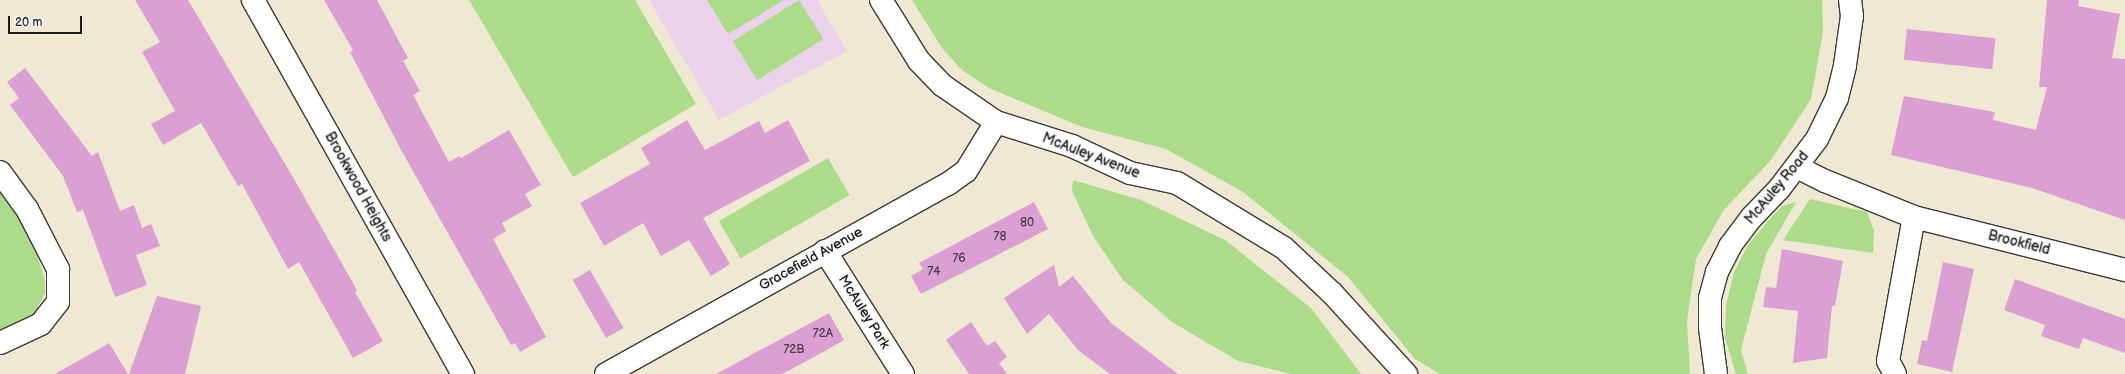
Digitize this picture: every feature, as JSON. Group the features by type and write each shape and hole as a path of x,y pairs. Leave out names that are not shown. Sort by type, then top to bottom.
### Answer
{"street":[{"name":"Brookwood Heights","path":"253,0 463,374"},
{"name":"McAuley Avenue","path":"881,0 919,61 942,85 996,122 1072,146 1130,173 1177,183 1284,248 1332,293 1406,374"},
{"name":"McAuley Road","path":"1716,374 1710,328 1710,298 1717,272 1730,246 1752,217 1797,167 1817,139 1837,98 1845,65 1851,23 1850,0"},
{"name":"Gracefield Avenue","path":"606,374 948,184 966,171 996,122"},
{"name":"Brookfield","path":"1797,167 1825,181 1914,217 2125,270"},
{"path":"0,172 27,209 58,269 58,302 41,324 0,342"},
{"path":"1895,374 1888,361 1914,217"},
{"name":"McAuley Park","path":"825,251 903,374"}],"shaded area":[{"path":"649,0 817,0 847,51 719,120"}],"green space":[{"path":"469,0 635,0 696,104 573,177"},
{"path":"707,0 784,0 728,34"},
{"path":"799,0 823,39 757,80 733,41"},
{"path":"912,0 1822,0 1823,32 1811,99 1771,160 1723,211 1696,259 1687,321 1690,374 1440,374 1415,359 1348,277 1243,192 1166,149 1082,127 989,88 962,70 942,48"},
{"path":"828,158 850,195 740,258 719,221"},
{"path":"1073,180 1141,200 1225,240 1311,308 1361,374 1291,374 1238,361 1172,322 1123,280 1093,236 1072,191"},
{"path":"0,183 23,214 44,276 45,293 34,314 12,327 0,331"},
{"path":"1810,199 1867,212 1874,231 1873,253 1783,240"},
{"path":"1796,202 1766,254 1741,350 1748,374 1736,374 1725,338 1726,305 1734,272 1748,245 1767,222 1782,206"}],"building":[{"path":"135,0 188,0 294,179 357,290 355,292 383,341 353,358 299,262 288,269 242,184 238,186 201,123 163,145 151,124 175,111 142,52 160,42"},
{"path":"324,0 377,0 408,58 403,61 420,91 413,95 449,162 460,156 461,158 509,130 541,185 525,194 532,206 502,223 506,231 493,239 546,337 520,352 515,343 511,345 400,148 350,52 353,50"},
{"path":"2047,0 2079,0 2078,6 2120,14 2112,58 2125,59 2125,220 2032,188 1891,155 1904,96 1995,112 1993,120 2036,130 2047,87 2039,87"},
{"path":"1907,29 1996,38 1992,69 1904,60"},
{"path":"25,68 92,156 98,152 120,211 134,205 142,228 151,224 160,246 136,255 147,285 115,297 83,210 77,212 63,176 10,105 19,98 7,82"},
{"path":"687,120 705,150 759,121 765,133 788,120 810,161 703,218 730,264 711,276 689,240 661,256 643,223 604,246 580,203 650,164 641,148"},
{"path":"1034,202 1048,229 921,294 911,276 923,269 919,263"},
{"path":"1782,249 1843,261 1835,306 1832,306 1827,358 1793,363 1798,311 1763,307 1766,287 1776,288"},
{"path":"1943,262 1974,269 1952,372 1917,364 1922,340 1927,341"},
{"path":"1054,265 1059,287 1073,276 1111,323 1178,374 1110,374 1078,350 1049,314 1027,334 1004,298"},
{"path":"590,270 624,328 606,338 573,280"},
{"path":"2015,279 2125,319 2125,353 2083,338 2079,349 2041,336 2045,325 2004,310"},
{"path":"157,296 201,306 185,374 129,374"},
{"path":"829,313 844,340 816,356 782,374 716,374"},
{"path":"971,322 987,346 995,341 1007,357 999,363 1007,374 969,374 946,340"},
{"path":"109,343 128,374 55,374 99,349"}]}
